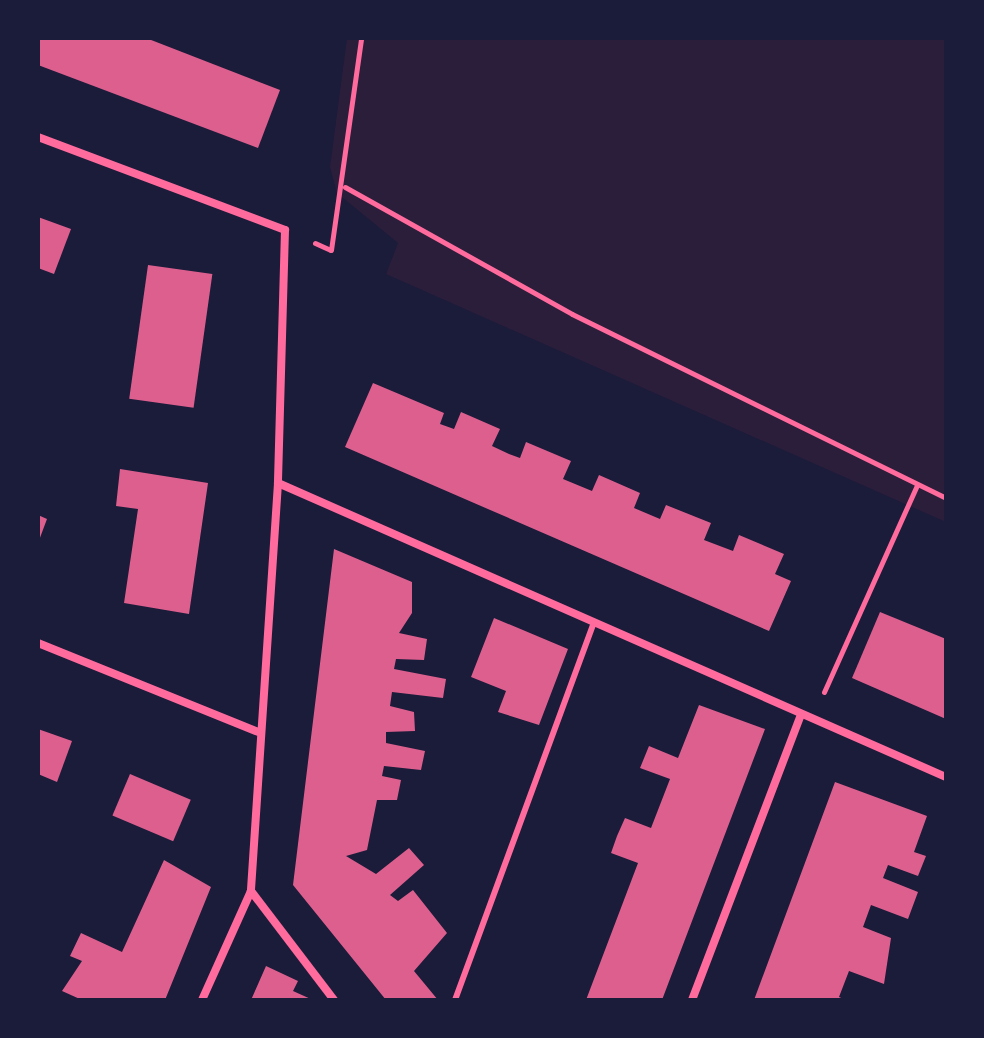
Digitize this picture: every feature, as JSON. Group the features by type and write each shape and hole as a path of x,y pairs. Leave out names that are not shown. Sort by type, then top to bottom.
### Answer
{"street":[{"path":"38,137 285,230 278,483 258,732 251,891 202,1000"},
{"path":"278,483 946,777"},
{"path":"38,643 258,732"},
{"path":"692,1000 801,714"},
{"path":"251,891 334,1000"}],"lane":[{"path":"455,1000 594,622"}],"path":[{"path":"285,230 331,250 345,187 361,38"},
{"path":"345,187 558,307 946,498"},
{"path":"812,718 917,485"}],"shaded area":[{"path":"347,38 946,38 946,522 386,274 398,243 337,193 330,167"}],"building":[{"path":"38,38 146,38 280,90 258,148 38,65"},
{"path":"38,217 71,229 54,274 38,268"},
{"path":"148,265 212,274 194,408 129,399"},
{"path":"373,383 444,413 440,424 454,429 461,412 500,429 492,446 509,454 520,458 526,442 571,461 563,479 592,491 599,475 640,493 634,508 660,519 666,505 711,523 704,540 733,551 739,535 784,554 775,574 791,581 769,631 345,447"},
{"path":"120,469 208,483 189,614 124,603 138,509 116,506"},
{"path":"38,515 47,519 38,543"},
{"path":"334,549 412,582 412,613 399,633 427,639 424,660 396,659 394,669 446,679 443,698 392,692 390,706 414,712 415,731 386,732 386,743 425,751 421,770 384,766 382,776 401,780 397,800 377,800 367,850 346,856 376,874 409,848 424,865 390,895 398,901 413,890 447,933 414,971 438,1000 386,1000 293,885"},
{"path":"880,612 946,639 946,719 852,678"},
{"path":"494,618 568,649 539,725 498,712 506,691 471,677"},
{"path":"699,705 765,729 662,1000 586,1000 638,863 611,853 617,836 625,818 651,828 670,779 640,768 649,746 678,758"},
{"path":"38,729 72,741 57,782 38,774"},
{"path":"130,774 191,800 173,841 112,815"},
{"path":"835,782 927,816 914,852 926,856 918,876 888,865 883,878 918,892 908,919 871,905 863,927 891,938 884,984 849,971 839,997 846,1000 754,1000"},
{"path":"164,860 211,887 165,1000 82,1000 62,991 82,961 70,956 81,933 122,952"},
{"path":"266,966 298,981 293,991 313,1000 251,1000"}]}
